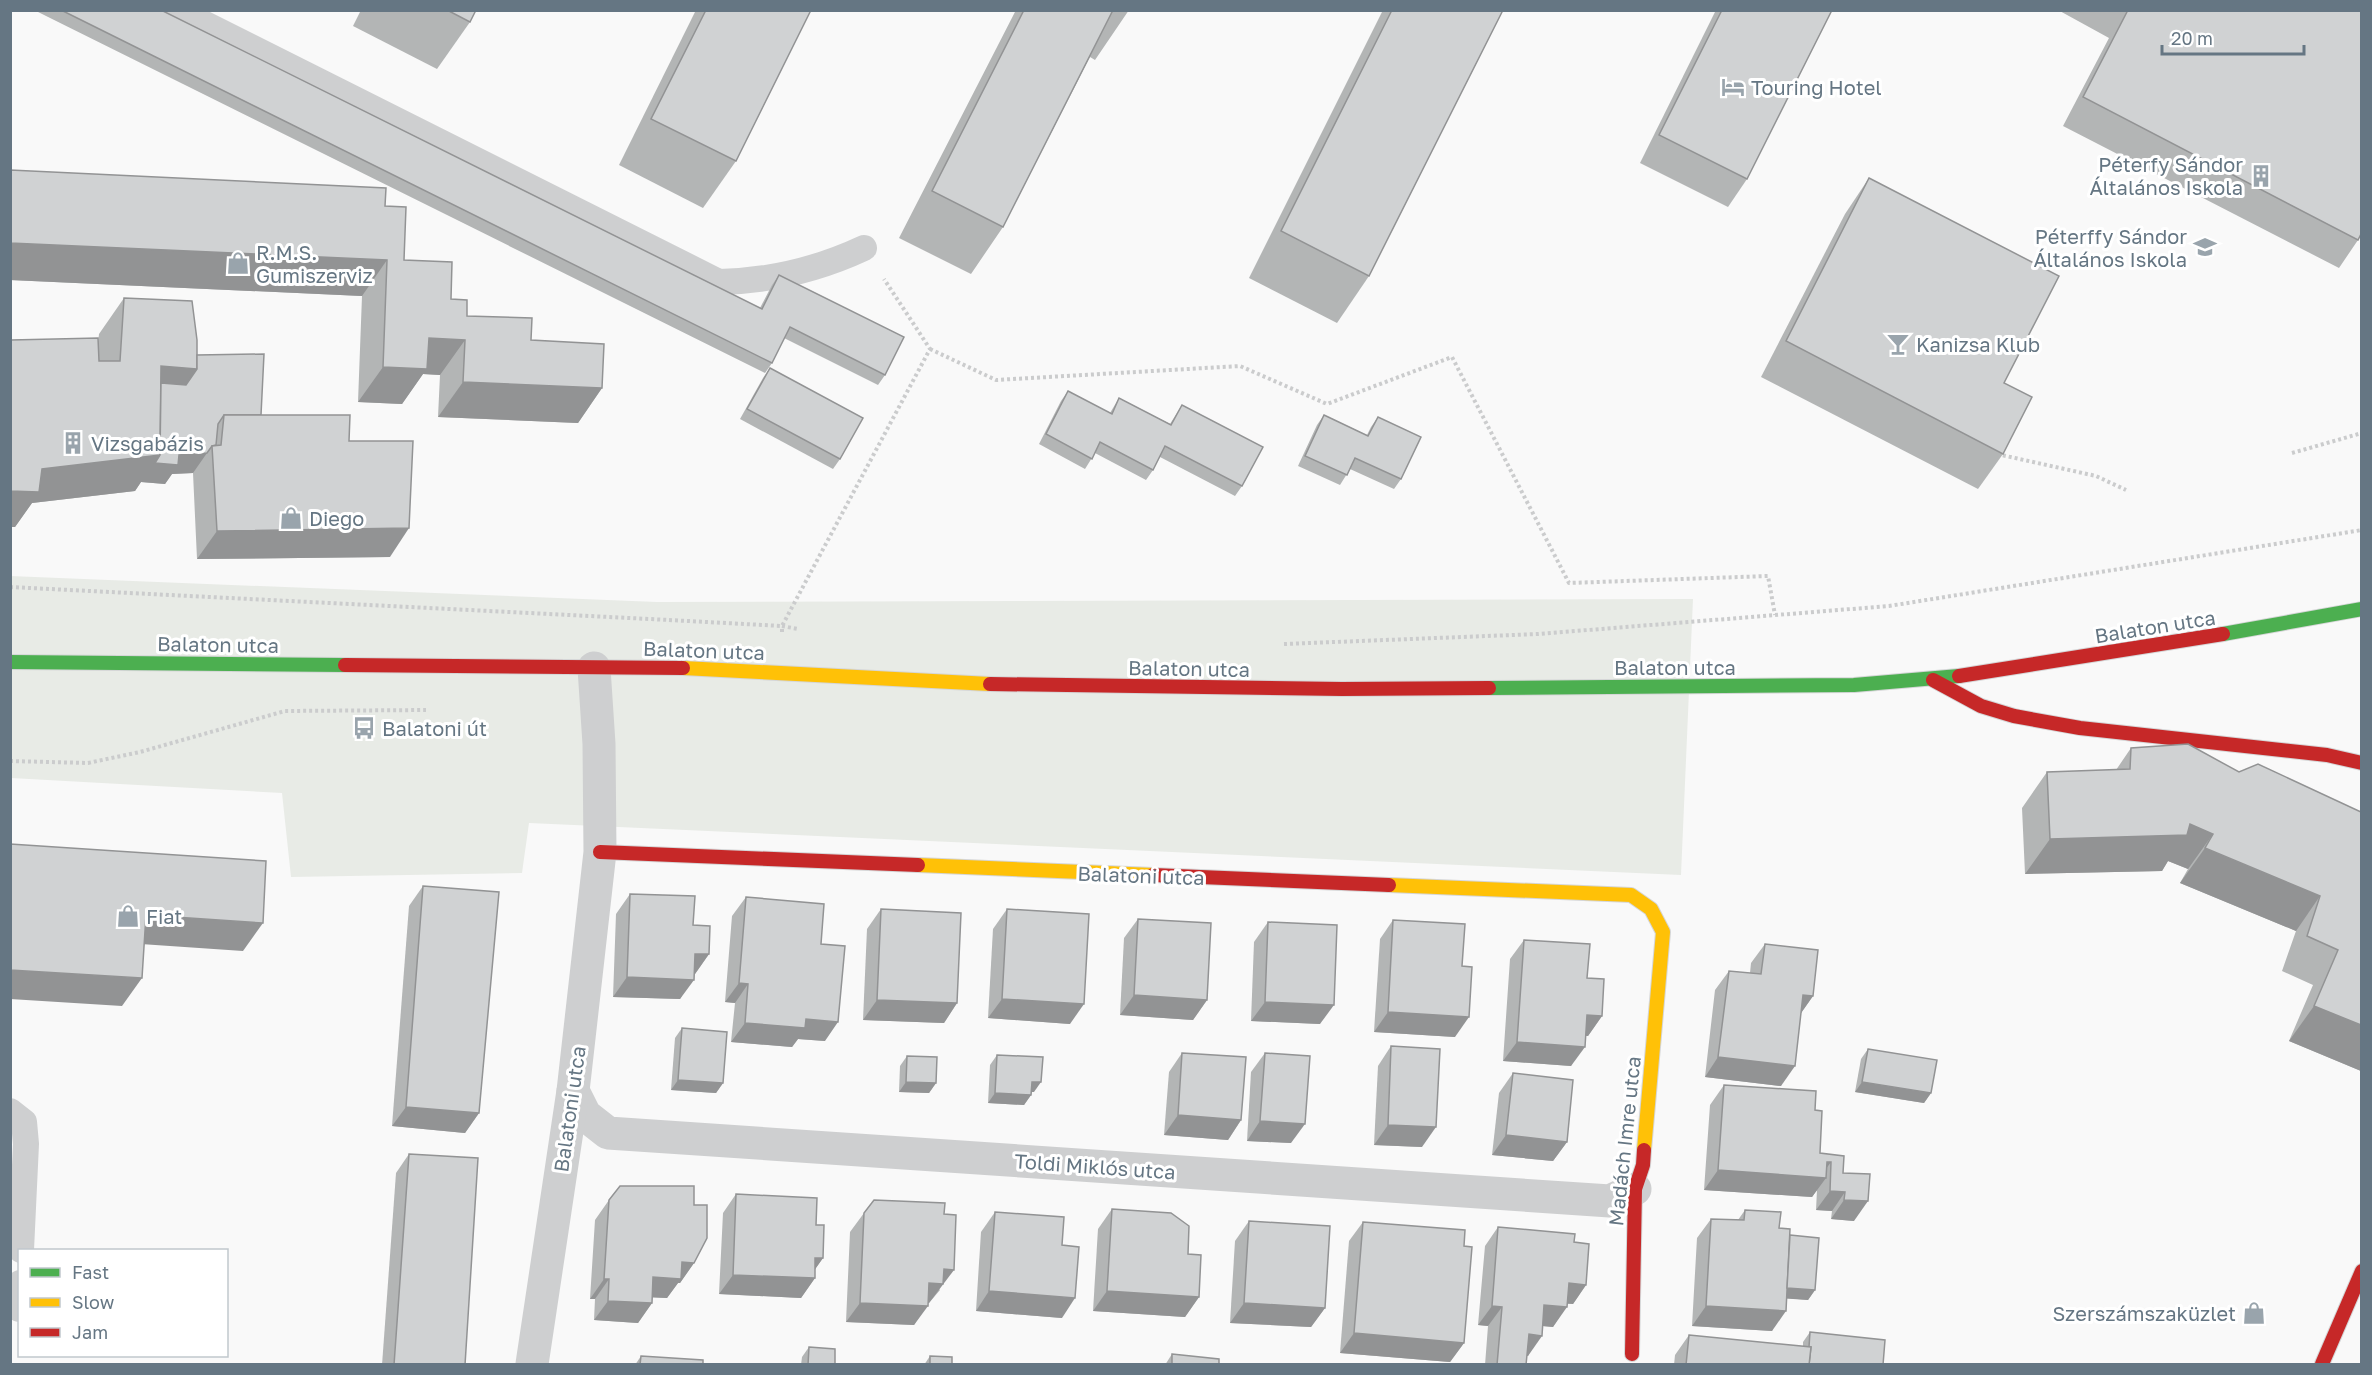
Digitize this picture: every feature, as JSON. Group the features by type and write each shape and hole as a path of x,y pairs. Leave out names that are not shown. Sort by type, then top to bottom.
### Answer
{"street":[{"name":"Balaton utca","path":"10,662 669,667 1036,686 1354,689 1854,685 1933,681 2273,627 2361,609"},
{"name":"Balatoni utca","path":"532,1365 573,1091 600,852 599,744 594,668"},
{"path":"1933,681 1981,706 2014,716 2080,728 2327,755 2361,764"},
{"name":"Balatoni utca","path":"600,852 1632,895 1651,909 1663,932"},
{"name":"Madách Imre utca","path":"1632,1354 1635,1189 1643,1165 1663,932"},
{"name":"Toldi Miklós utca","path":"573,1091 585,1114 608,1132 1610,1201 1635,1189"},
{"path":"2322,1365 2361,1271"}],"lane":[{"path":"177,10 719,282 745,281 834,262 864,248"},
{"path":"10,1111 24,1122 26,1144 21,1249"}],"path":[{"path":"864,248 930,349 996,380 1240,366 1327,404 1452,357 1569,584 1768,576 1775,615"},
{"path":"782,626 930,349"},
{"path":"2292,453 2361,433"},
{"path":"1996,454 2096,476 2126,490"},
{"path":"1283,644 1538,634 1943,599 2361,530"},
{"path":"10,587 782,626 804,630"},
{"path":"669,620 669,667"},
{"path":"10,761 88,763 140,752 285,711 432,710"}],"shaded area":[{"path":"10,576 657,602 1693,599 1681,875 529,823 522,873 291,877 282,793 11,778"}],"building":[{"path":"61,10 161,10 762,309 779,275 904,337 885,375 790,327 772,363"},
{"path":"447,10 476,10 470,22"},
{"path":"706,10 811,10 736,161 651,119"},
{"path":"1024,10 1113,10 1003,227 932,191"},
{"path":"1392,10 1503,10 1369,276 1281,231"},
{"name":"Touring Hotel","path":"1722,10 1832,10 1747,179 1659,135"},
{"name":"Péterfy Sándor Általános Iskola","path":"2128,10 2361,10 2361,234 2358,240 2083,97"},
{"path":"10,170 386,188 385,206 406,207 404,260 452,262 451,299 467,300 467,316 532,318 531,340 604,344 602,388 463,382 465,340 429,338 427,369 383,367 387,260 10,243"},
{"name":"Kanizsa Klub","path":"1869,178 2059,276 2004,383 2032,397 2003,454 1786,341"},
{"name":"Vizsgabázis","path":"124,298 192,301 197,340 197,369 161,366 160,455 42,469 39,492 10,491 10,331 11,340 98,338 99,361 120,361"},
{"path":"264,354 261,415 224,415 218,424 216,445 212,446 207,453 179,455 178,465 155,463 160,455 161,383 186,385 197,369 197,355"},
{"path":"770,368 863,418 840,459 747,409"},
{"path":"1068,391 1112,414 1119,398 1171,425 1182,405 1263,447 1242,486 1165,446 1153,470 1100,442 1092,459 1046,434"},
{"path":"224,415 350,415 349,441 413,441 409,528 217,531 212,446 221,445"},
{"path":"1324,415 1368,436 1378,417 1421,437 1401,479 1355,458 1347,475 1305,456"},
{"path":"2188,744 2239,772 2258,764 2361,812 2361,1025 2314,1006 2338,950 2307,936 2320,896 2205,848 2213,834 2190,824 2187,835 2050,839 2047,772 2130,769 2131,748"},
{"name":"Fiat","path":"10,844 266,861 263,923 146,915 142,978 10,970"},
{"path":"423,886 499,892 479,1113 406,1107"},
{"path":"630,894 695,896 693,925 710,926 709,954 695,954 694,980 627,977"},
{"path":"746,897 824,904 821,944 845,946 838,1022 806,1019 805,1028 745,1023 748,984 739,983"},
{"path":"881,909 961,913 957,1003 877,1000"},
{"path":"1007,909 1089,914 1084,1004 1002,999"},
{"path":"1138,919 1211,923 1207,1000 1134,995"},
{"path":"1393,920 1465,924 1462,966 1472,967 1469,1017 1388,1012"},
{"path":"1268,922 1337,925 1334,1005 1265,1002"},
{"path":"1524,940 1590,944 1587,978 1604,979 1602,1016 1587,1015 1585,1047 1517,1042"},
{"path":"1765,944 1818,950 1813,996 1803,995 1795,1066 1718,1057 1729,971 1761,974"},
{"path":"682,1028 727,1032 723,1083 678,1080"},
{"path":"1391,1046 1440,1049 1436,1127 1388,1125"},
{"path":"1868,1049 1937,1060 1931,1093 1862,1082"},
{"path":"1182,1053 1246,1057 1241,1120 1178,1115"},
{"path":"1265,1053 1310,1056 1305,1124 1260,1121"},
{"path":"997,1055 1043,1057 1041,1082 1032,1082 1031,1095 995,1093"},
{"path":"907,1056 937,1057 936,1083 906,1082"},
{"path":"1513,1073 1573,1080 1567,1142 1506,1135"},
{"path":"1724,1085 1816,1091 1815,1110 1822,1111 1820,1153 1844,1156 1843,1173 1870,1174 1868,1201 1844,1200 1845,1192 1830,1191 1831,1162 1827,1162 1826,1178 1718,1170"},
{"path":"409,1154 478,1158 465,1365 394,1365"},
{"path":"620,1186 694,1186 694,1205 707,1205 707,1238 694,1263 682,1262 681,1279 653,1277 652,1303 608,1301 609,1279 604,1279 609,1200"},
{"path":"736,1194 817,1198 816,1225 824,1225 823,1258 815,1258 815,1278 733,1275"},
{"path":"874,1200 945,1203 944,1214 956,1215 954,1270 944,1269 943,1284 929,1283 928,1306 860,1303 864,1213"},
{"path":"1112,1209 1171,1213 1189,1226 1188,1254 1201,1255 1199,1297 1107,1291"},
{"path":"1745,1210 1781,1212 1779,1228 1790,1229 1786,1311 1706,1306 1711,1219 1744,1220"},
{"path":"995,1212 1064,1217 1062,1245 1079,1247 1075,1298 989,1291"},
{"path":"1249,1221 1330,1226 1325,1308 1244,1303"},
{"path":"1363,1222 1465,1230 1464,1246 1472,1247 1464,1343 1354,1333"},
{"path":"1498,1227 1575,1234 1574,1242 1589,1244 1586,1285 1569,1283 1567,1307 1544,1305 1542,1336 1529,1334 1526,1365 1497,1365 1502,1307 1492,1306"},
{"path":"1790,1235 1819,1238 1815,1290 1787,1288"},
{"path":"1810,1332 1885,1340 1883,1365 1809,1365"},
{"path":"1689,1335 1811,1347 1809,1365 1686,1365"},
{"path":"809,1347 835,1349 835,1365 808,1365"},
{"path":"1172,1354 1219,1359 1219,1365 1172,1365"},
{"path":"641,1356 703,1360 703,1365 640,1365"},
{"path":"930,1356 952,1357 952,1365 930,1365"}],"traffic: fast":[{"path":"2223,634 2362,609"},
{"path":"10,662 345,665"},
{"path":"1489,688 1854,685 1959,676"}],"traffic: slow":[{"path":"683,668 990,684"},
{"path":"918,865 1153,875"},
{"path":"1389,885 1631,895 1651,909 1663,932 1644,1150"}],"traffic: jam":[{"path":"1959,676 2223,634"},
{"path":"345,665 683,668"},
{"path":"1933,680 1981,706 2014,716 2080,728 2327,755 2362,763"},
{"path":"990,684 1342,689 1489,688"},
{"path":"600,852 918,865"},
{"path":"1153,875 1389,885"},
{"path":"1632,1354 1635,1189 1643,1165 1644,1150"},
{"path":"2322,1364 2362,1271"}],"place":[{"name":"Touring Hotel","path":"1733,87"},
{"name":"Péterfy Sándor Általános Iskola","path":"2261,176"},
{"name":"Péterffy Sándor Általános Iskola","path":"2205,247"},
{"name":"R.M.S. Gumiszerviz","path":"238,263"},
{"name":"Kanizsa Klub","path":"1898,344"},
{"name":"Vizsgabázis","path":"73,443"},
{"name":"Diego","path":"291,518"},
{"name":"Balatoni út","path":"364,728"},
{"name":"Fiat","path":"128,916"},
{"name":"Szerszámszaküzlet","path":"2254,1313"}]}
